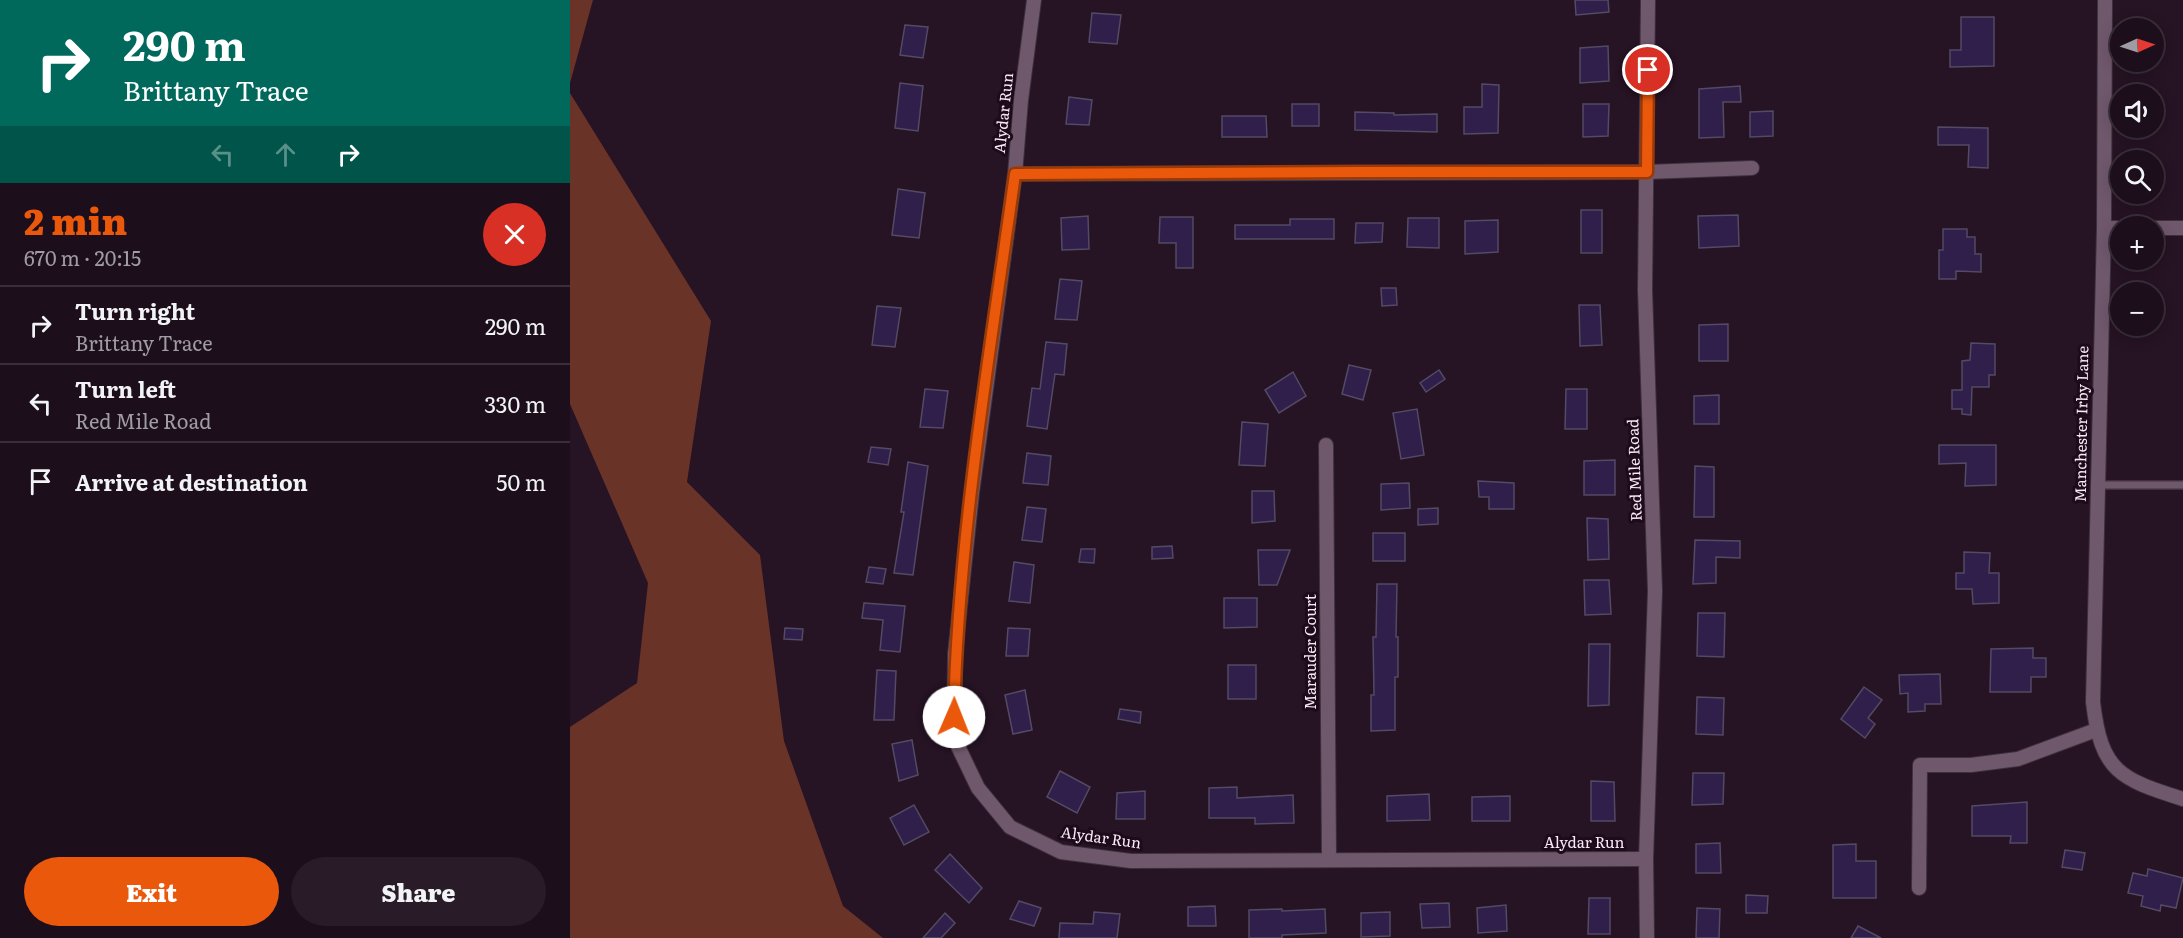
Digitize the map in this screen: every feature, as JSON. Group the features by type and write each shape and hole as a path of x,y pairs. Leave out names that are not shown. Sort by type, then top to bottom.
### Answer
{"street":[{"name":"Alydar Run","path":"1034,0 1021,100 1015,174 972,494 955,654 954,738 978,788 1010,827 1061,852 1131,861 1646,859"},
{"name":"Red Mile Road","path":"1647,938 1646,859 1655,591 1645,290 1648,0"},
{"name":"Manchester Irby Lane","path":"2105,0 2104,228 2092,682 2096,730 2109,760 2123,775 2183,799"},
{"path":"1015,174 1647,172 1752,168"},
{"path":"2104,228 2110,228"},
{"path":"2164,228 2183,228"},
{"name":"Marauder Court","path":"1326,445 1329,859"},
{"path":"1919,888 1920,765 1971,765 2018,759 2096,730"}],"lane":[{"path":"2097,485 2183,485"}],"shaded area":[{"path":"570,0 593,0 570,83"},
{"path":"570,93 711,321 687,482 760,555 784,741 843,906 883,938 570,938 570,727 637,683 648,583 570,404"}],"building":[{"path":"1575,0 1608,0 1609,12 1576,15"},
{"path":"1092,13 1121,15 1117,44 1089,42"},
{"path":"1961,17 1994,17 1994,66 1950,67 1950,50 1961,50"},
{"path":"905,25 928,27 923,58 900,55"},
{"path":"1608,46 1609,81 1580,83 1580,48"},
{"path":"900,83 923,86 918,131 895,128"},
{"path":"1482,84 1499,85 1498,133 1464,134 1464,107 1482,107"},
{"path":"1740,86 1741,102 1723,102 1724,137 1699,138 1699,89"},
{"path":"1069,97 1092,100 1089,125 1066,124"},
{"path":"1292,104 1319,104 1319,126 1292,126"},
{"path":"1583,104 1609,104 1608,136 1583,137"},
{"path":"1773,111 1773,136 1750,137 1750,112"},
{"path":"1355,112 1394,113 1394,115 1437,114 1437,132 1355,130"},
{"path":"1222,116 1266,116 1267,137 1222,137"},
{"path":"1938,127 1988,128 1988,168 1968,167 1969,145 1938,145"},
{"path":"898,189 925,193 919,238 892,235"},
{"path":"1581,210 1602,210 1602,253 1581,253"},
{"path":"1738,215 1739,246 1699,248 1698,216"},
{"path":"1088,216 1089,249 1062,250 1061,218"},
{"path":"1160,217 1193,217 1193,268 1176,268 1176,243 1159,243"},
{"path":"1408,218 1439,218 1439,248 1407,247"},
{"path":"1290,219 1334,219 1334,239 1235,239 1235,225 1290,225"},
{"path":"1498,220 1498,252 1465,254 1465,221"},
{"path":"1356,223 1383,223 1382,242 1355,243"},
{"path":"1943,229 1967,229 1967,237 1975,237 1975,254 1981,254 1981,272 1956,271 1956,279 1939,279 1939,250 1943,250"},
{"path":"1060,279 1082,281 1077,320 1055,319"},
{"path":"1381,288 1396,288 1397,305 1382,306"},
{"path":"1579,305 1600,305 1602,345 1580,346"},
{"path":"877,306 901,308 895,347 872,345"},
{"path":"1728,324 1728,361 1699,361 1699,325"},
{"path":"1046,342 1067,344 1064,375 1055,374 1047,429 1027,426 1032,388 1040,389"},
{"path":"1971,343 1995,344 1995,375 1989,375 1989,387 1972,387 1971,415 1962,414 1962,409 1952,409 1952,390 1962,390 1962,361 1970,360"},
{"path":"1349,365 1371,370 1363,400 1342,394"},
{"path":"1439,370 1445,379 1426,392 1420,383"},
{"path":"1293,372 1306,396 1279,413 1265,390"},
{"path":"925,389 948,391 943,428 920,427"},
{"path":"1566,389 1587,389 1587,429 1565,429"},
{"path":"1719,395 1719,424 1694,424 1694,396"},
{"path":"1417,409 1424,455 1401,459 1393,413"},
{"path":"1242,422 1268,424 1265,466 1239,465"},
{"path":"1939,445 1996,445 1996,485 1965,486 1966,463 1939,464"},
{"path":"871,447 891,449 888,465 868,462"},
{"path":"1027,453 1051,456 1048,485 1023,483"},
{"path":"1615,460 1615,495 1584,495 1584,461"},
{"path":"908,462 928,466 913,575 894,573 904,512 901,512"},
{"path":"1695,466 1714,467 1714,517 1694,517"},
{"path":"1478,481 1514,483 1514,509 1489,509 1489,497 1479,497"},
{"path":"1409,483 1410,508 1381,510 1381,484"},
{"path":"1252,491 1274,491 1275,521 1252,523"},
{"path":"1027,507 1046,509 1042,542 1022,540"},
{"path":"1438,508 1438,524 1418,525 1418,509"},
{"path":"1587,518 1608,519 1609,559 1588,560"},
{"path":"1373,533 1405,533 1405,561 1373,561"},
{"path":"1695,540 1740,541 1740,558 1716,557 1716,583 1693,584"},
{"path":"1172,546 1173,558 1152,559 1152,547"},
{"path":"1081,549 1095,549 1094,563 1079,562"},
{"path":"1258,550 1290,550 1277,585 1259,585"},
{"path":"1964,552 1990,553 1989,573 1999,573 1999,603 1973,604 1972,589 1956,589 1956,573 1964,573"},
{"path":"1014,562 1034,565 1030,603 1009,601"},
{"path":"869,567 886,569 883,584 866,582"},
{"path":"1584,580 1609,580 1611,614 1585,615"},
{"path":"1377,584 1397,584 1398,677 1395,677 1395,730 1371,731 1371,695 1374,695 1373,637 1376,637"},
{"path":"1224,598 1257,598 1257,627 1224,628"},
{"path":"864,603 905,606 900,652 880,650 883,620 862,618"},
{"path":"1698,613 1725,613 1724,657 1697,656"},
{"path":"785,628 803,629 802,640 784,639"},
{"path":"1008,628 1030,629 1028,656 1006,656"},
{"path":"1589,644 1610,644 1609,705 1588,706"},
{"path":"2033,648 2033,658 2046,658 2046,677 2031,677 2031,692 1990,692 1991,649"},
{"path":"1228,665 1256,665 1256,699 1228,699"},
{"path":"877,670 896,671 894,720 874,720"},
{"path":"1940,674 1941,704 1925,704 1925,711 1908,712 1908,693 1900,694 1899,675"},
{"path":"1864,687 1882,700 1868,718 1875,724 1865,738 1841,719"},
{"path":"1025,690 1032,730 1013,734 1005,695"},
{"path":"1697,697 1724,698 1723,735 1696,734"},
{"path":"1120,709 1141,712 1140,723 1118,719"},
{"path":"912,740 918,775 899,781 892,744"},
{"path":"1060,771 1090,787 1077,813 1047,797"},
{"path":"1693,773 1724,773 1723,804 1692,805"},
{"path":"1591,781 1614,782 1615,821 1591,821"},
{"path":"1237,787 1237,798 1293,795 1294,823 1255,824 1255,818 1209,818 1209,788"},
{"path":"1145,791 1145,819 1116,819 1117,793"},
{"path":"1429,794 1430,820 1387,821 1387,796"},
{"path":"1510,796 1510,821 1472,821 1472,797"},
{"path":"2027,802 2027,843 2010,843 2011,836 1972,836 1972,806"},
{"path":"914,805 929,832 904,845 890,818"},
{"path":"1720,843 1721,873 1696,873 1696,844"},
{"path":"1856,844 1856,861 1876,861 1876,898 1833,898 1833,845"},
{"path":"2065,850 2085,853 2082,870 2062,867"},
{"path":"950,854 982,888 969,903 935,870"},
{"path":"2148,869 2183,878 2176,908 2161,905 2160,911 2141,906 2143,896 2128,893 2133,873 2147,876"},
{"path":"1746,895 1768,896 1767,913 1746,913"},
{"path":"1589,898 1610,898 1610,934 1588,934"},
{"path":"1019,901 1041,908 1034,926 1010,919"},
{"path":"1449,903 1450,927 1422,928 1420,904"},
{"path":"1506,905 1507,931 1478,933 1477,908"},
{"path":"1215,906 1216,926 1188,926 1188,907"},
{"path":"1697,908 1720,909 1719,938 1696,938"},
{"path":"1282,909 1282,911 1325,909 1326,933 1282,935 1282,938 1249,938 1249,910"},
{"path":"1094,912 1120,914 1117,938 1059,938 1060,923 1093,924"},
{"path":"1390,912 1390,936 1361,937 1361,913"},
{"path":"945,913 955,923 941,938 923,938"},
{"path":"1858,926 1881,938 1851,938"}],"route":[{"path":"954,717 955,654 972,494 1015,174 1647,172 1648,70"}]}
